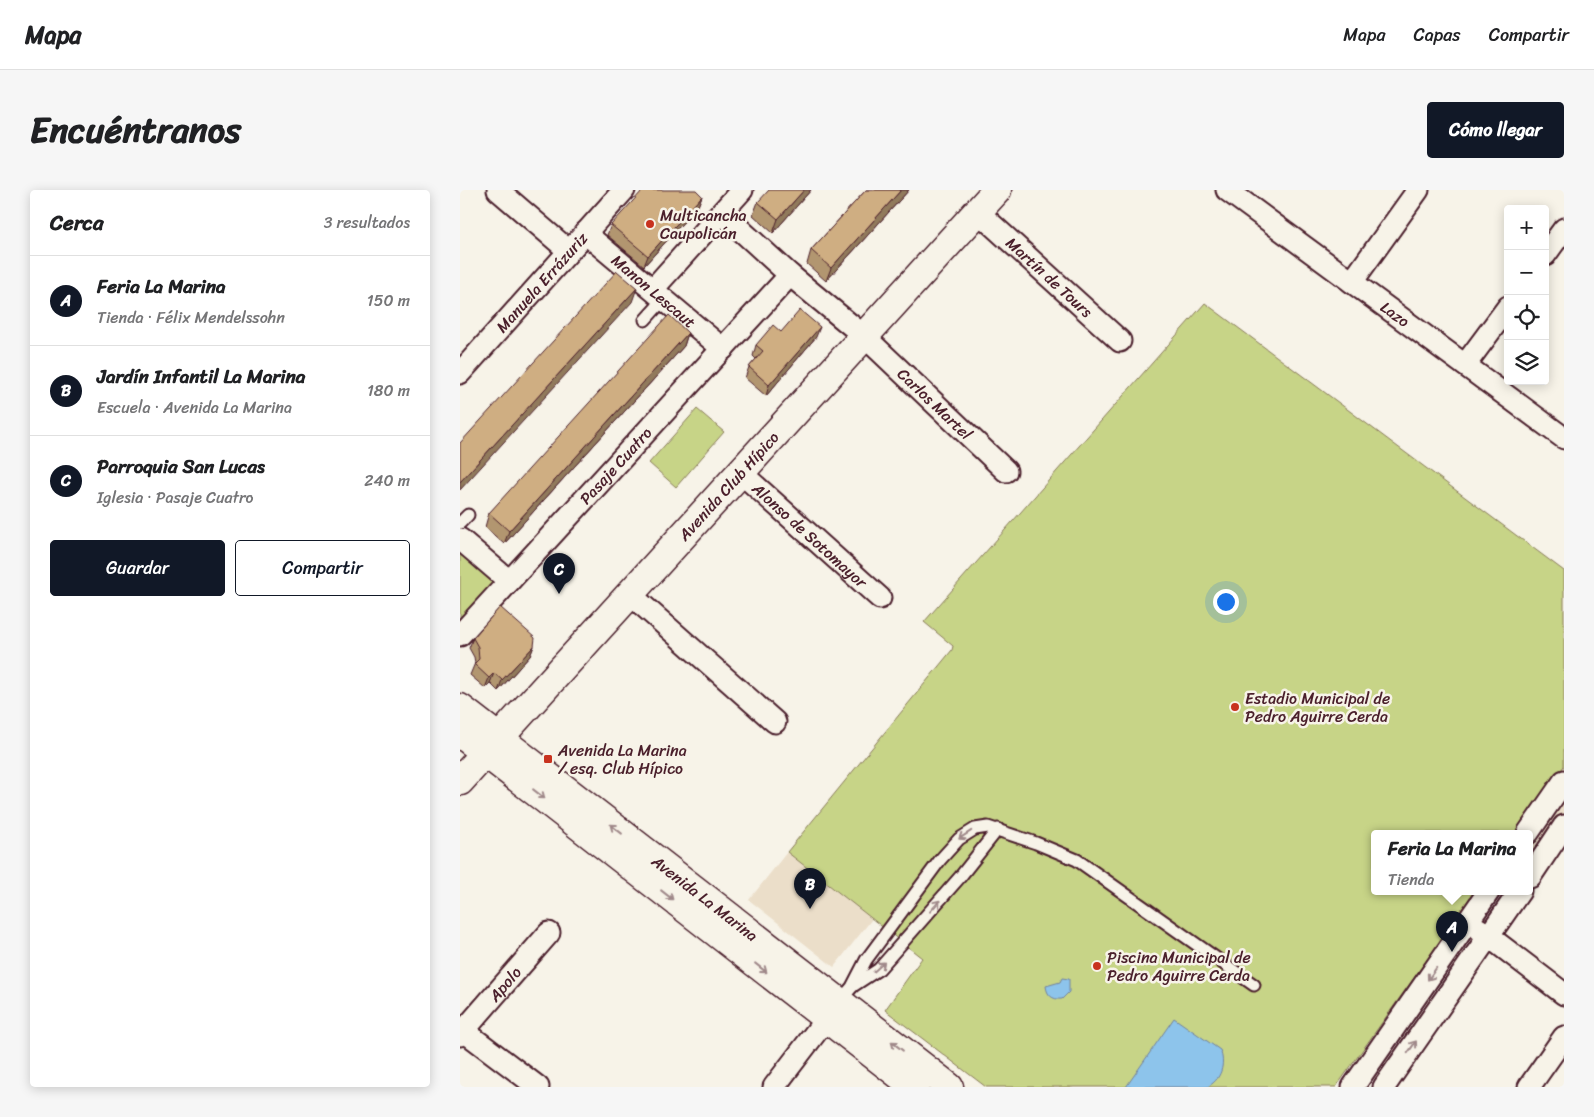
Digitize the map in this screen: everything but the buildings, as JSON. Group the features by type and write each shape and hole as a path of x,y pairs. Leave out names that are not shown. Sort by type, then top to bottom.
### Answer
{"main road":[{"name":"Avenida Club Hípico","path":"460,781 997,190"},
{"name":"Avenida La Marina","path":"460,708 493,746 734,934 839,1003 916,1079 949,1087"},
{"name":"Avenida La Marina","path":"460,732 493,746"}],"street":[{"path":"498,190 569,250"},
{"name":"Manuela Errázuriz","path":"460,373 624,190"},
{"path":"659,294 742,190"},
{"path":"1352,282 1418,190"},
{"name":"Lazo","path":"1236,193 1352,282 1564,438"},
{"name":"Martín de Tours","path":"977,211 1120,341"},
{"name":"Carlos Martel","path":"722,213 790,275 864,336 1006,471"},
{"path":"1549,250 1564,229"},
{"name":"Manon Lescaut","path":"586,233 723,349"},
{"name":"Pasaje Cuatro","path":"460,635 790,275"},
{"path":"1465,365 1504,312"},
{"name":"Alonso de Sotomayor","path":"740,472 880,598"},
{"path":"460,538 509,581"},
{"path":"630,594 775,722"},
{"path":"1530,830 1564,781"},
{"path":"1533,872 1564,826"},
{"path":"1354,1087 1486,895"},
{"path":"1384,1087 1517,895"},
{"path":"1468,922 1564,994"},
{"name":"Apolo","path":"461,1031 549,933"},
{"path":"774,1087 839,1003"},
{"path":"461,1031 538,1087"},
{"path":"1529,1087 1564,1036"}],"lane":[{"path":"645,320 659,294"},
{"path":"839,1003 866,960 940,860 959,839 975,829 988,827 998,829 1077,860 1254,985"},
{"path":"839,1003 879,969 960,877 998,829"}],"shaded area":[{"path":"1564,765 1564,818 1533,864 1533,830 1518,830"},
{"path":"787,852 872,919 834,967 749,900"}],"green space":[{"name":"Estadio Municipal de Pedro Aguirre Cerda","path":"1205,303 1564,571 1564,766 1519,830 1371,830 1371,895 1473,895 1336,1087 986,1087 885,1010 922,958 787,852 952,650 953,646 924,622"},
{"path":"697,409 724,432 676,487 649,463"},
{"path":"460,545 500,580 460,625"}],"water":[{"path":"1062,978 1069,979 1069,992 1062,999 1053,998 1046,986 1060,982"},
{"path":"1174,1018 1220,1050 1222,1066 1219,1076 1207,1087 1126,1087"}],"place":[{"name":"Multicancha Caupolicán","path":"650,224"},
{"name":"Parroquia San Lucas","path":"559,594"},
{"name":"Estadio Municipal de Pedro Aguirre Cerda","path":"1235,707"},
{"name":"Avenida La Marina / esq. Club Hípico","path":"548,759"},
{"name":"Jardín Infantil La Marina","path":"810,909"},
{"name":"Feria La Marina","path":"1452,952"},
{"name":"Piscina Municipal de Pedro Aguirre Cerda","path":"1097,966"}]}
